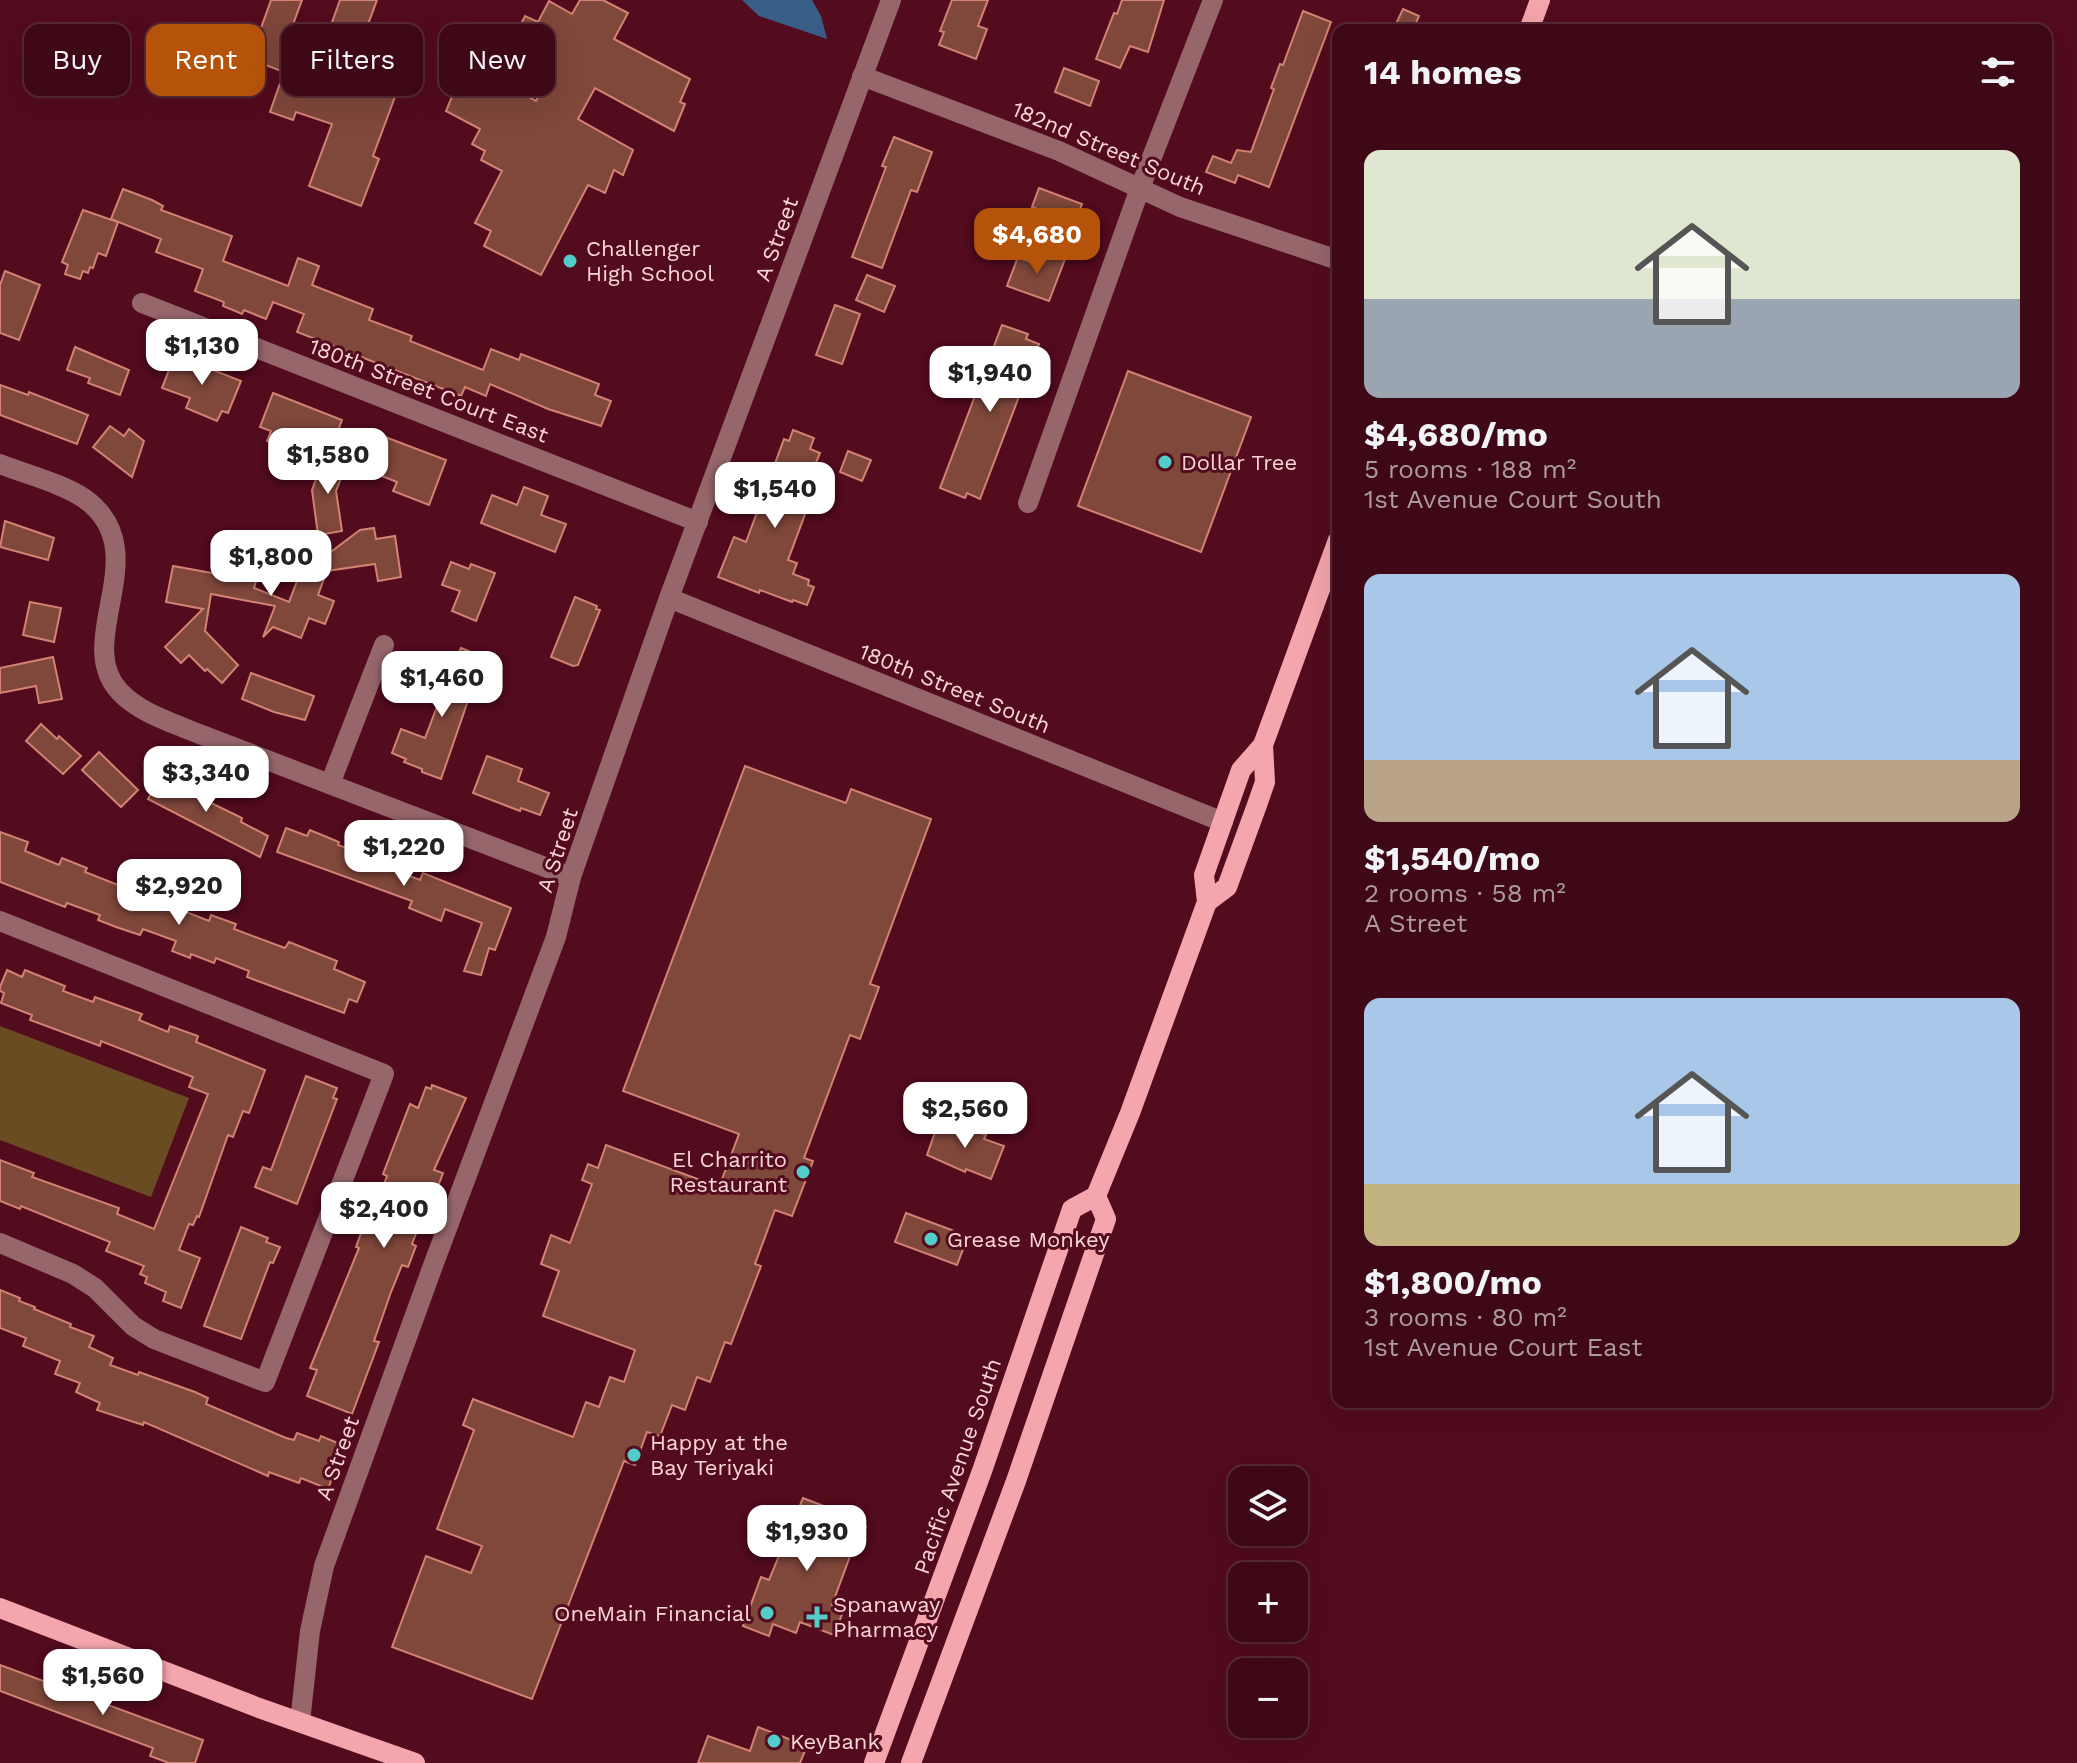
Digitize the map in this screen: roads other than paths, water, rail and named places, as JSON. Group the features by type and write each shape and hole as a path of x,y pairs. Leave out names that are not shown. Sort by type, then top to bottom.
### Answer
{"main road":[{"path":"1531,24 1540,0"},
{"name":"Pacific Avenue South","path":"874,1763 982,1471 1072,1209 1096,1196 1130,1113 1207,902 1204,875 1241,770 1263,745 1332,556"},
{"name":"Pacific Avenue South","path":"1207,902 1227,887 1257,805 1265,782 1263,745"},
{"path":"911,1763 1016,1481 1106,1219 1096,1196"},
{"path":"0,1608 415,1763"},
{"path":"924,1763 927,1720"}],"street":[{"name":"A Street","path":"300,1722 310,1631 324,1566 556,937 571,877 669,598 891,0"},
{"path":"1028,503 1140,188 1213,0"},
{"name":"182nd Street South","path":"862,76 1059,151 1180,207 1332,258"},
{"name":"180th Street Court East","path":"142,303 698,522"},
{"path":"0,464 84,498 107,523 113,537 116,582 108,608 105,656 108,672 122,694 146,711 189,730 571,877"},
{"name":"180th Street South","path":"669,598 1223,822"},
{"path":"330,784 384,645"},
{"path":"0,921 384,1074 265,1382 154,1339 133,1326 95,1288 73,1274 0,1243"}],"water":[{"path":"742,0 812,0 821,16 827,39 759,16"}],"place":[{"name":"Challenger High School","path":"570,261"},
{"name":"Dollar Tree","path":"1165,462"},
{"name":"El Charrito Restaurant","path":"803,1172"},
{"name":"Grease Monkey","path":"931,1239"},
{"name":"Happy at the Bay Teriyaki","path":"634,1455"},
{"name":"OneMain Financial","path":"767,1613"},
{"name":"Spanaway Pharmacy","path":"817,1617"},
{"name":"KeyBank","path":"774,1741"}]}
